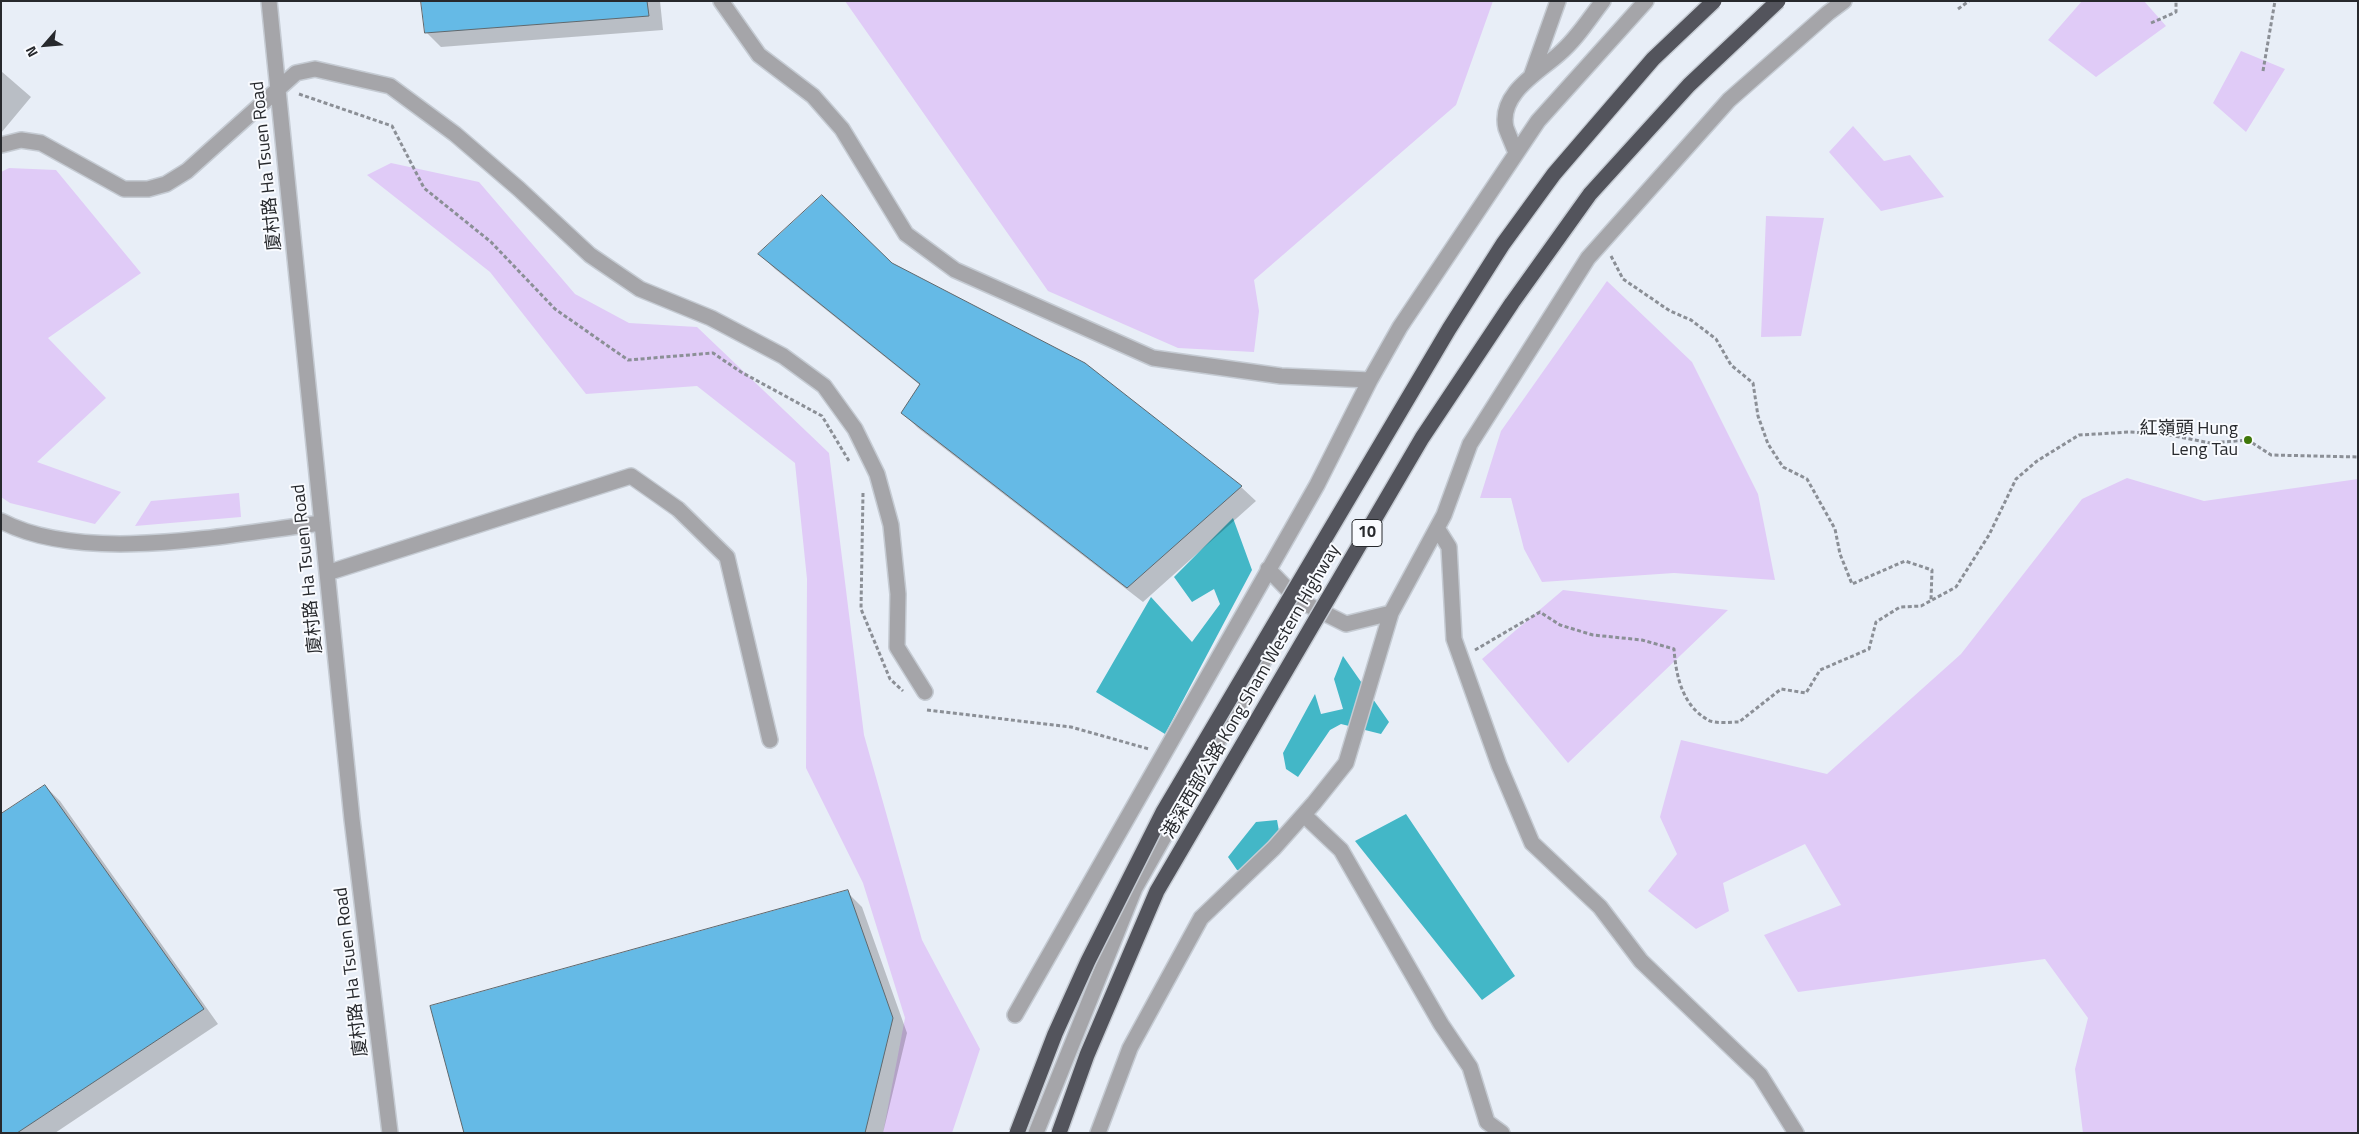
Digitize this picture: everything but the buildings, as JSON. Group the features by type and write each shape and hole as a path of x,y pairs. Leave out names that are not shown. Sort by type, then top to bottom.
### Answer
{"highway":[{"name":"港深西部公路 Kong Sham Western Highway","path":"1017,1133 1055,1034 1088,961 1164,812 1449,328 1503,244 1554,174 1653,59 1714,1"},
{"name":"港深西部公路 Kong Sham Western Highway","path":"1058,1133 1087,1055 1157,891 1422,438 1512,303 1590,194 1689,84 1778,1"}],"street":[{"name":"廈村路 Ha Tsuen Road","path":"269,1 352,819 390,1133"},
{"path":"720,1 758,55 813,96 842,130 906,234 954,270 1153,358 1281,376 1370,380"},
{"path":"1532,74 1558,1"},
{"path":"1516,153 1506,126 1507,109 1519,87 1532,74 1560,54 1603,1"},
{"path":"1014,1015 1317,485 1370,380 1400,327 1538,121 1646,1"},
{"path":"1098,1133 1130,1048 1201,918 1274,848 1304,815 1346,763 1391,613 1437,528 1470,444 1588,258 1729,100 1828,12 1844,1"},
{"path":"1,146 21,140 41,142 124,189 148,189 166,184 187,170 296,73 315,70 390,86 455,134 519,189 590,255 640,288 711,318 783,356 824,386 855,429 877,474 891,525 898,594 897,647 918,695"},
{"path":"327,573 631,476 678,508 727,557 770,740"},
{"path":"1,521 18,530 64,542 152,544 322,523"},
{"path":"1437,528 1449,546 1454,639 1499,765 1532,843 1600,907 1641,961 1760,1075 1796,1133"},
{"path":"1268,570 1298,600 1346,624 1391,613"},
{"path":"1036,1133 1135,888 1298,600"},
{"path":"1304,815 1340,850 1441,1024 1470,1067 1487,1122 1502,1133"}],"path":[{"path":"1958,9 1969,1"},
{"path":"2151,24 2176,12 2176,1"},
{"path":"2263,71 2275,1"},
{"path":"278,90 294,92 392,126 424,188 491,242 555,309 628,360 713,354 741,372 822,416 853,466"},
{"path":"1603,241 1623,279 1670,311 1691,320 1716,339 1730,365 1754,382 1758,416 1768,444 1783,467 1807,479 1835,529 1840,554 1852,584 1905,561 1932,570 1931,600"},
{"path":"1461,658 1540,612 1560,625 1593,635 1642,640 1674,649 1676,675 1689,703 1709,721 1739,722 1781,689 1806,693 1820,670 1869,649 1876,622 1900,607 1922,606 1956,587 1989,535 2016,479 2036,461 2079,435 2130,432 2164,434 2210,443 2248,440 2271,454 2358,457"},
{"path":"863,483 862,609 890,679 918,695"},
{"path":"924,710 1071,727 1164,753"}],"shaded area":[{"path":"845,1 1493,1 1456,105 1254,280 1259,311 1254,352 1178,348 1048,291"},
{"path":"2082,1 2144,1 2166,26 2096,77 2048,40"},
{"path":"2241,51 2285,69 2246,132 2213,103"},
{"path":"1853,126 1884,161 1910,155 1944,197 1881,211 1829,152"},
{"path":"391,163 479,182 575,294 629,323 697,327 829,453 864,735 922,940 980,1049 952,1133 883,1133 905,1018 863,883 806,768 807,579 795,463 697,386 586,394 490,272 367,175"},
{"path":"9,168 56,170 141,273 48,338 106,398 37,462 121,492 95,524 10,503 1,497 1,172"},
{"path":"1766,216 1824,218 1801,336 1761,337"},
{"path":"1607,281 1692,362 1758,494 1775,580 1674,573 1542,582 1524,549 1511,498 1480,498 1501,431"},
{"path":"2127,478 2204,501 2358,479 2358,1133 2083,1133 2075,1069 2088,1018 2045,959 1798,992 1764,935 1841,905 1805,844 1723,883 1729,911 1696,929 1648,891 1677,854 1660,817 1681,740 1827,774 1961,654 2082,499"},
{"path":"239,493 241,517 135,526 151,501"},
{"path":"1563,590 1728,610 1568,763 1482,659"}],"water":[{"path":"1233,518 1252,570 1165,734 1096,692 1151,597 1192,642 1220,604 1214,589 1192,602 1174,577"},
{"path":"1343,656 1389,722 1381,734 1341,724 1330,730 1298,777 1286,769 1283,753 1315,694 1321,714 1343,709 1334,679"},
{"path":"1406,814 1515,976 1482,1000 1355,841"},
{"path":"1277,820 1282,848 1258,874 1237,870 1228,857 1256,822"}],"place":[{"name":"紅嶺頭 Hung Leng Tau","path":"2248,440"}]}
